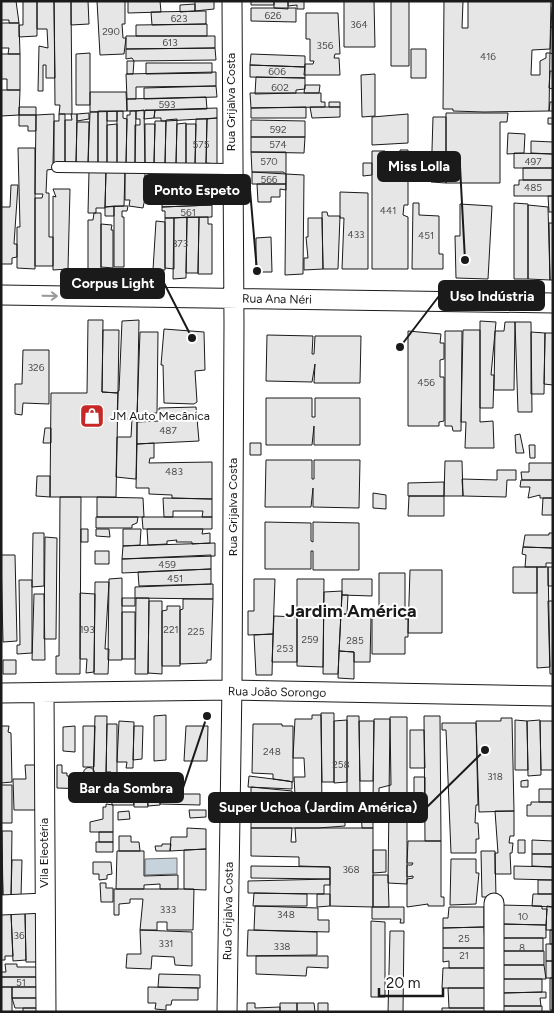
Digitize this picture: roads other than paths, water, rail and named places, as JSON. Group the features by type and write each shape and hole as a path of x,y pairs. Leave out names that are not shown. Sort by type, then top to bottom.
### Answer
{"street":[{"name":"Rua Grijalva Costa","path":"227,1012 232,690 234,298 231,169 232,1"},
{"name":"Rua Ana Néri","path":"1,296 553,303"},
{"name":"Rua João Sorongo","path":"1,693 232,690 553,696"},
{"name":"Vila Eleotéria","path":"44,693 46,1012"},
{"path":"1,905 45,903"},
{"path":"494,903 494,1012"}],"lane":[{"path":"57,166 231,169"}],"place":[{"name":"Miss Lolla","path":"465,260"},
{"name":"Ponto Espeto","path":"257,271"},
{"name":"Corpus Light","path":"192,338"},
{"name":"Uso Indústria","path":"400,347"},
{"name":"JM Auto Mecânica","path":"92,416"},
{"name":"Bar da Sombra","path":"207,716"},
{"name":"Super Uchoa (Jardim América)","path":"485,750"}],"district":[{"name":"Jardim América","path":"351,611"}]}
